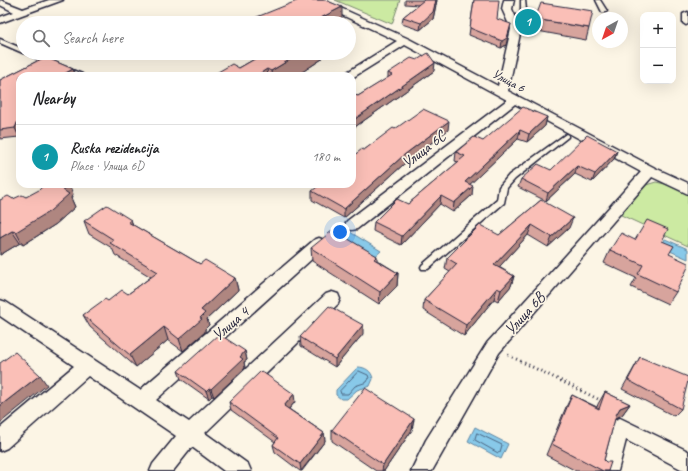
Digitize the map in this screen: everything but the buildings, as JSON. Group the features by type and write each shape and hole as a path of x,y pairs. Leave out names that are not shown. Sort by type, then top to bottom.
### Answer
{"street":[{"path":"0,20 58,0"},
{"path":"502,92 516,29 507,9 509,0"},
{"name":"Улица 6","path":"311,1 346,16"},
{"path":"0,2 23,12"},
{"name":"Улица 6","path":"356,20 405,41 650,171 688,188"},
{"path":"354,72 405,41"},
{"name":"Улица 6C","path":"352,225 515,99"},
{"name":"Улица 6B","path":"421,471 433,447 493,348 650,171"},
{"name":"Улица 4","path":"140,402 319,244"},
{"path":"160,471 191,433 332,299"},
{"path":"0,307 140,402 191,433 241,471"},
{"path":"0,441 86,366"},
{"path":"608,471 620,427 688,462"}],"lane":[{"path":"523,0 524,20 528,25"},
{"path":"598,0 604,11"},
{"path":"686,23 686,14 688,14"},
{"path":"0,41 16,48"},
{"path":"44,60 54,64"},
{"path":"60,67 71,72"},
{"path":"425,267 501,200 504,187 512,177 566,136"}],"path":[{"path":"493,348 608,404"}],"green space":[{"path":"335,0 400,0 392,24"},
{"path":"656,182 665,184 688,194 688,246 621,215 646,185"}],"water":[{"path":"350,232 381,251 371,260 339,241"},
{"path":"665,239 688,249 688,259 661,247"},
{"path":"358,367 366,369 370,372 373,379 370,386 357,390 347,399 341,399 336,395 336,390"},
{"path":"475,427 508,444 501,459 468,441"}],"place":[{"name":"Ruska rezidencija","path":"528,22"}]}
